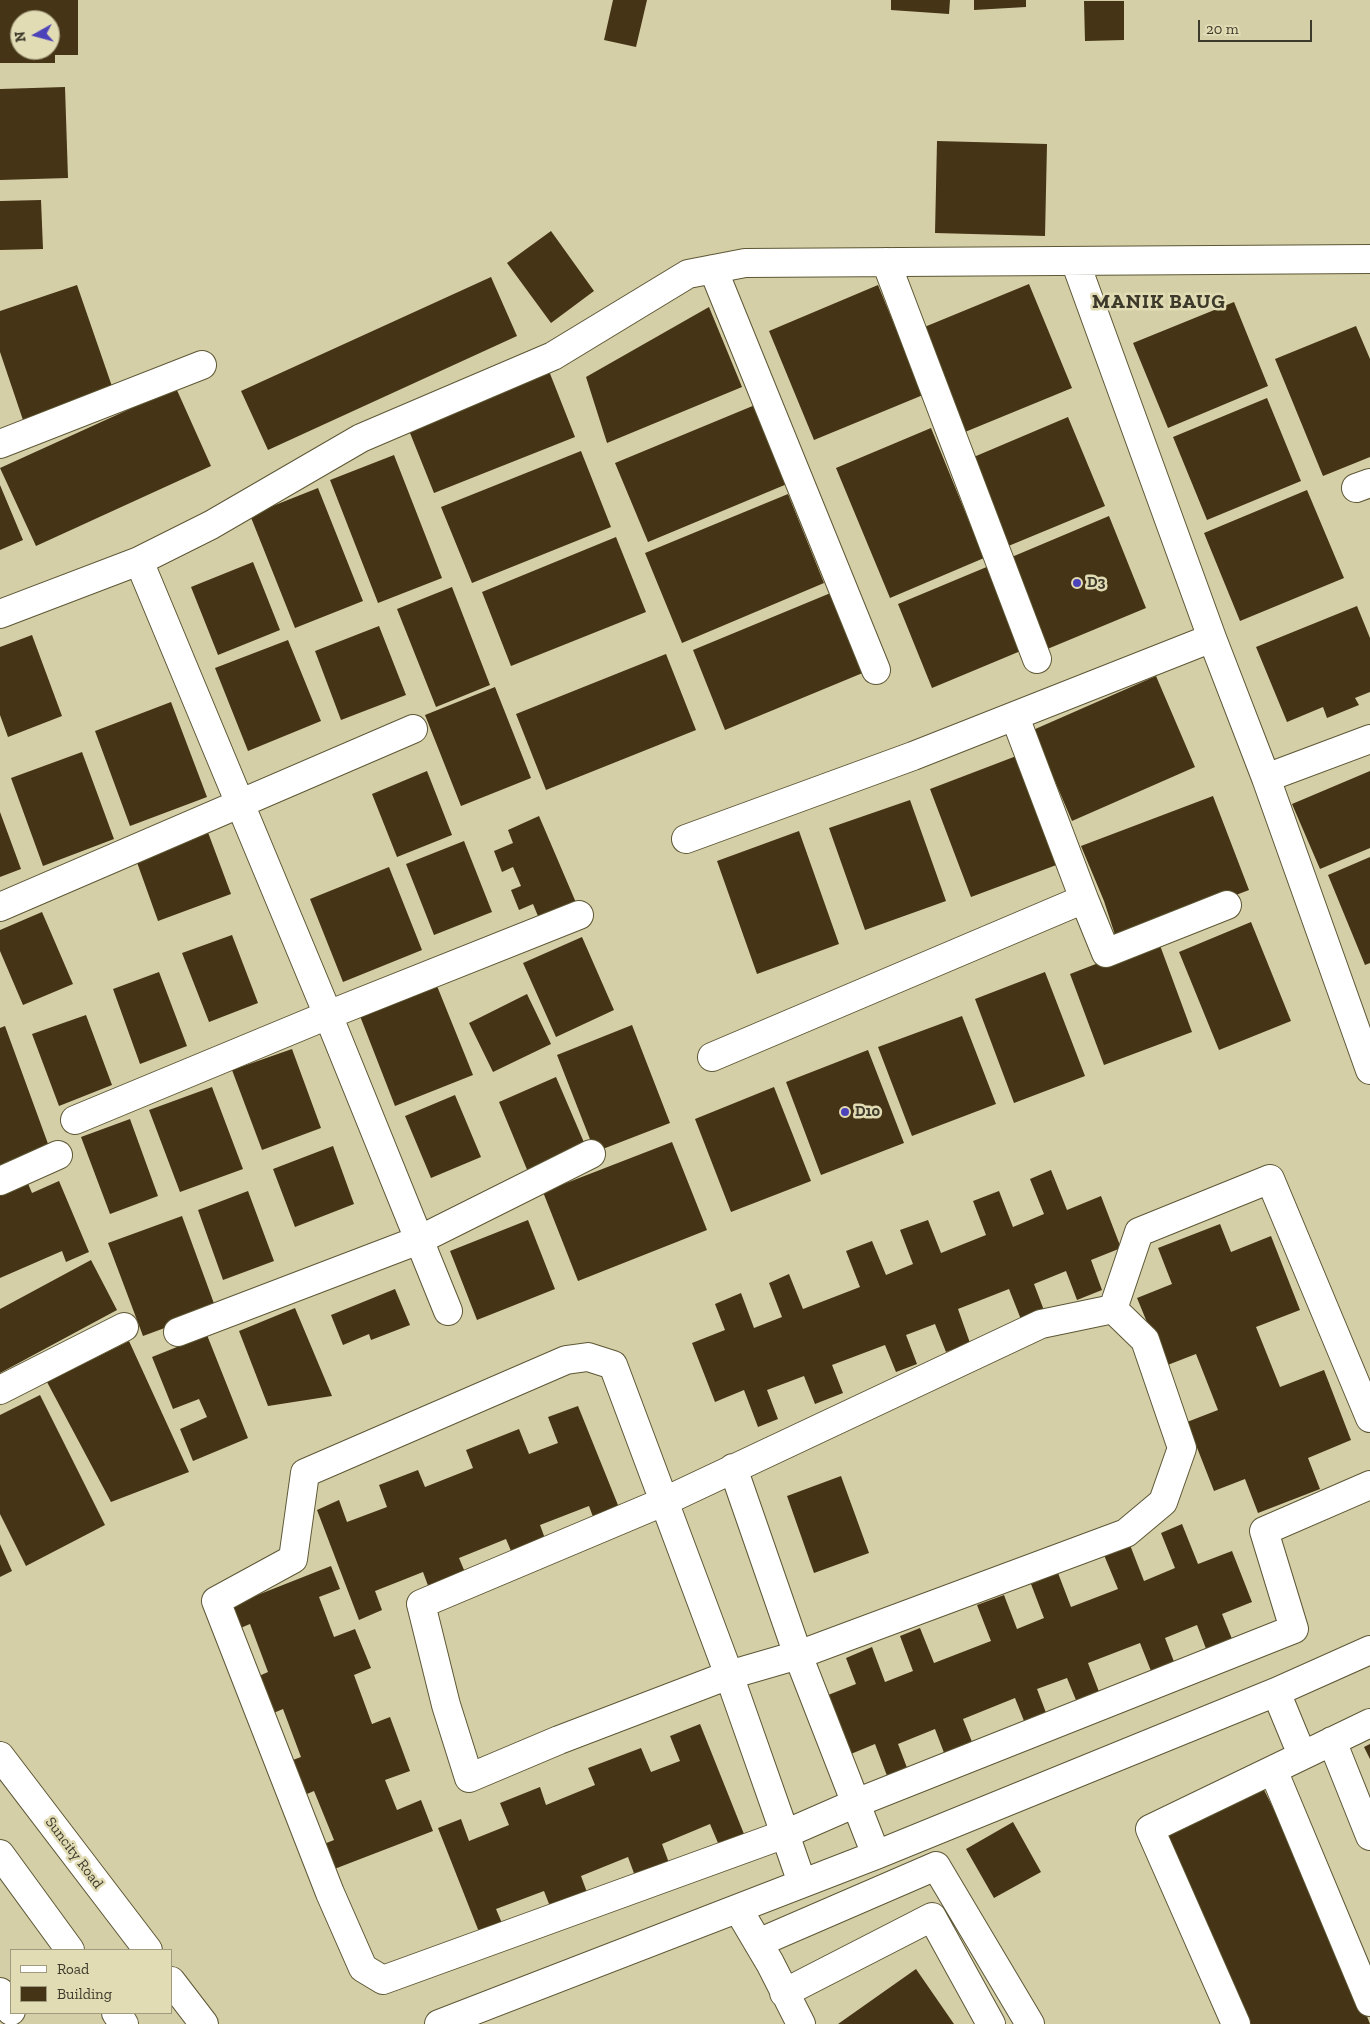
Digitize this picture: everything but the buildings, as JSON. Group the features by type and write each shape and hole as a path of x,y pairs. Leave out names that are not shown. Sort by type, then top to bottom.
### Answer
{"street":[{"path":"0,614 139,561 211,525 361,438 553,356 688,274 745,263 1370,259"},
{"path":"1075,261 1212,638 1266,778 1370,1070"},
{"path":"886,262 1037,659"},
{"path":"713,269 876,670"},
{"path":"0,444 202,365"},
{"path":"139,561 328,1015 448,1311"},
{"path":"686,839 913,756 1212,638"},
{"path":"1015,717 1106,953 1227,905"},
{"path":"0,907 413,729"},
{"path":"1266,778 1370,739"},
{"path":"712,1057 1084,899"},
{"path":"75,1120 328,1015 579,915"},
{"path":"178,1332 419,1240 591,1154"},
{"path":"0,1181 58,1155"},
{"path":"1113,1309 1139,1232 1270,1179 1370,1418"},
{"path":"1113,1309 1144,1340 1182,1448 1163,1502 1126,1533 798,1655 729,1675 559,1740 470,1778 446,1705 421,1604 663,1502 1041,1324 1113,1309"},
{"path":"0,1390 124,1327"},
{"path":"802,1883 785,1834 729,1675 613,1365 588,1357 566,1360 305,1473 293,1559 216,1601 330,1893 364,1968 383,1980 785,1834 1294,1629 1264,1531 1370,1485"},
{"path":"733,1468 798,1655 876,1855"},
{"path":"439,2024 876,1855 1276,1692 1370,1650"},
{"path":"1276,1692 1302,1755"},
{"path":"1236,2024 1150,1829 1370,1723"},
{"path":"1332,1741 1370,1836"},
{"name":"Suncity Road","path":"0,1756 147,1949"},
{"path":"1273,1770 1370,2002"},
{"path":"0,1854 69,1949"},
{"path":"758,1943 936,1866 1030,2024"},
{"path":"738,1909 770,1963 800,2024"},
{"path":"784,1993 932,1917 991,2024"},
{"path":"172,1982 204,2024"},
{"path":"0,1992 10,2009"}],"place":[{"name":"D3","path":"1077,583"},
{"name":"D10","path":"845,1112"}],"district":[{"name":"MANIK BAUG","path":"1159,302"}]}
